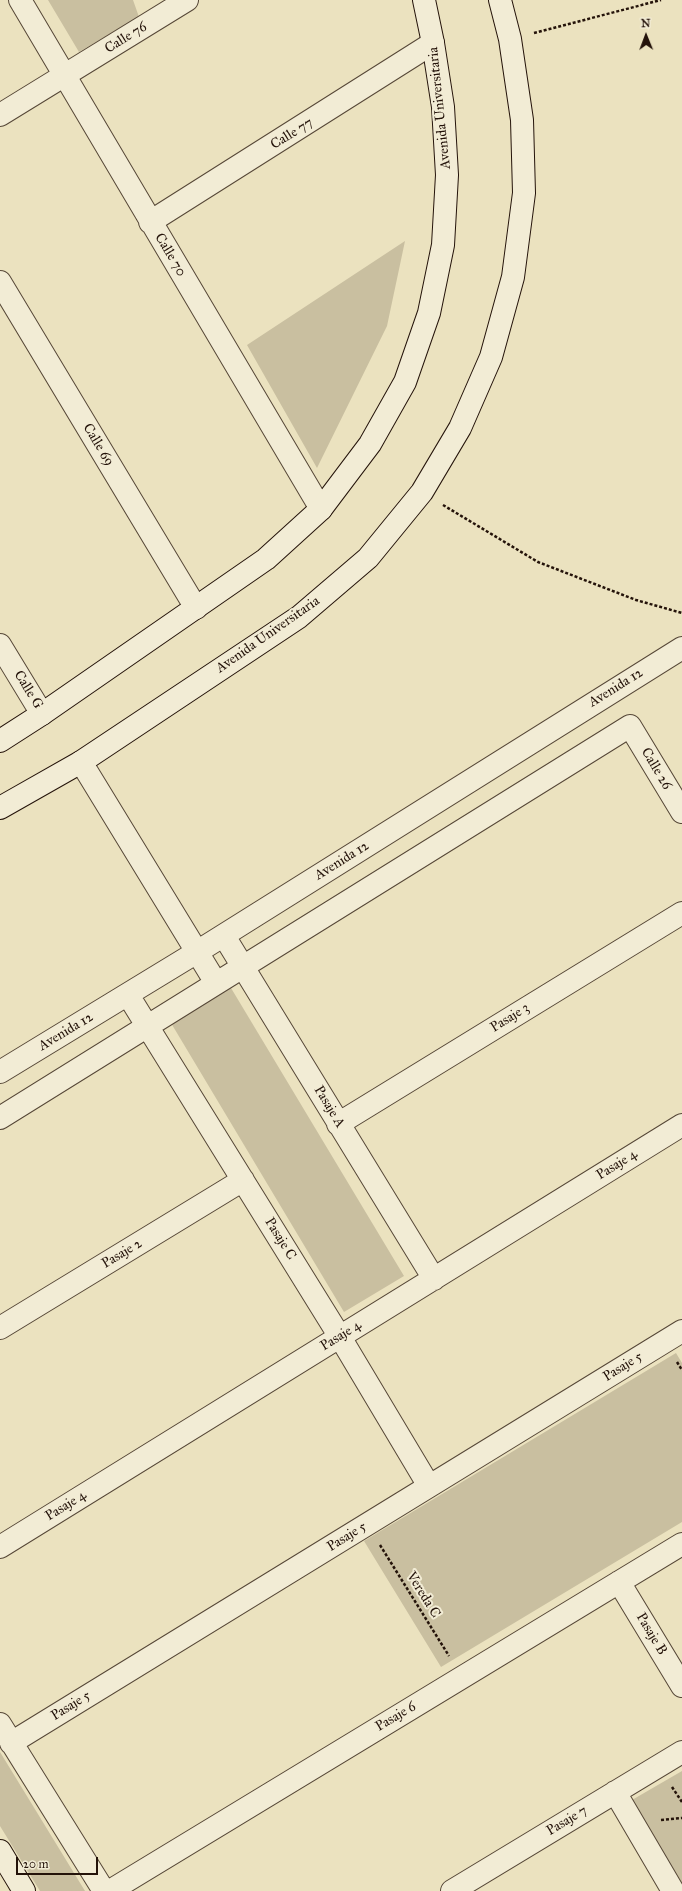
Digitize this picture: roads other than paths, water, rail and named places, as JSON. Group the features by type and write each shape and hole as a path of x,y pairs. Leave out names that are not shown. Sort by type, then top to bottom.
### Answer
{"street":[{"name":"Calle 70","path":"20,0 321,509"},
{"name":"Calle 76","path":"0,115 187,0"},
{"name":"Avenida Universitaria","path":"0,741 42,714 266,558 321,509 370,444 404,382 429,313 443,244 447,174 443,107 433,43 424,0"},
{"name":"Avenida Universitaria","path":"0,808 81,762 299,616 368,558 422,492 460,428 488,364 513,277 524,193 522,120 510,39 500,0"},
{"name":"Calle 77","path":"150,222 433,43"},
{"name":"Calle 69","path":"0,282 196,608"},
{"name":"Calle G","path":"0,645 42,714"},
{"name":"Avenida 12","path":"0,1072 224,936 682,648"},
{"name":"Calle 26","path":"243,966 630,726 682,812"},
{"path":"81,762 216,983"},
{"name":"Pasaje 3","path":"338,1124 682,913"},
{"name":"Pasaje A","path":"224,936 434,1279"},
{"path":"0,1118 243,966"},
{"name":"Pasaje C","path":"128,995 340,1337 429,1486"},
{"name":"Pasaje 4","path":"0,1547 682,1125"},
{"name":"Pasaje 2","path":"0,1328 243,1180"},
{"name":"Pasaje 5","path":"11,1743 682,1331"},
{"name":"Pasaje 6","path":"110,1891 682,1544"},
{"name":"Pasaje B","path":"619,1582 682,1686"},
{"path":"0,1724 104,1891"},
{"name":"Pasaje 7","path":"452,1891 682,1752"},
{"path":"615,1792 673,1891"},
{"path":"0,1851 24,1891"}]}
